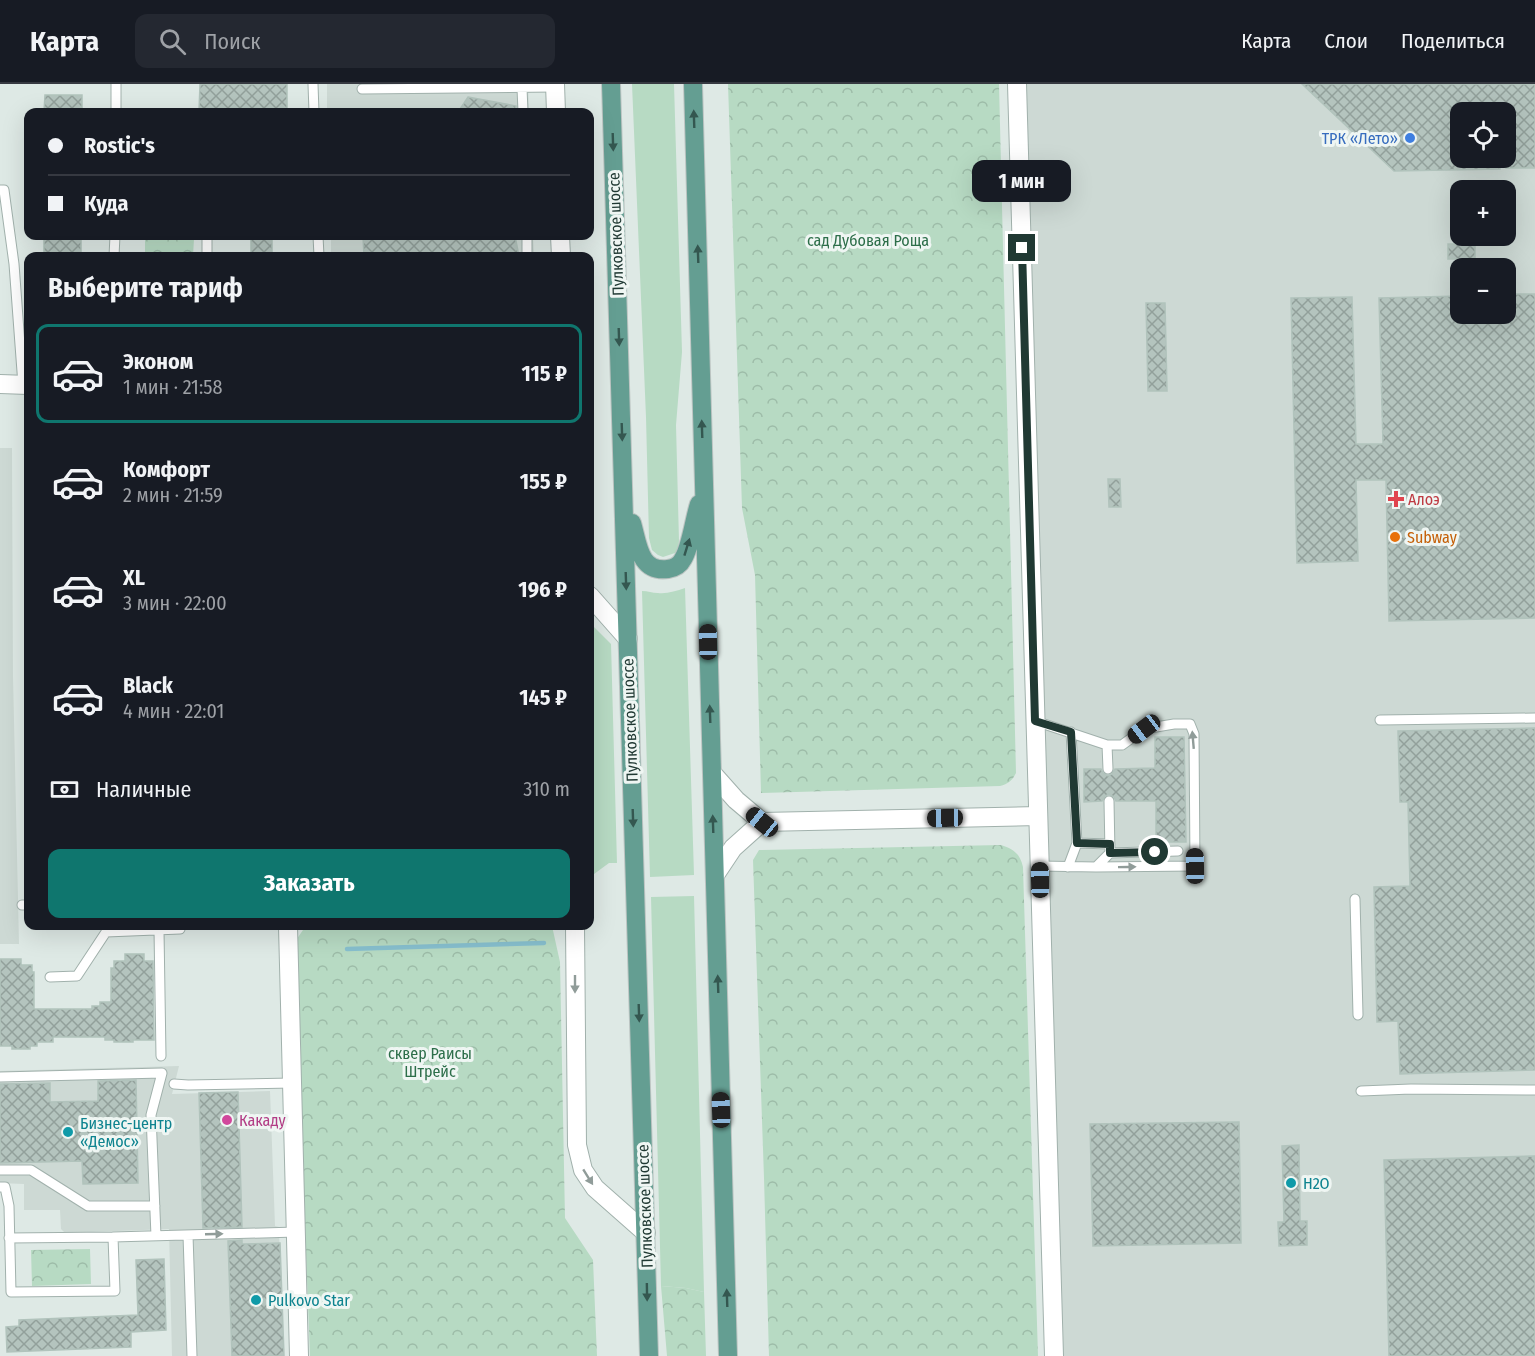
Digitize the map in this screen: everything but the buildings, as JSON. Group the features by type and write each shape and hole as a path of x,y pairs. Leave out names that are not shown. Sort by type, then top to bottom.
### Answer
{"main road":[{"name":"Пулковское шоссе","path":"611,84 649,1356"},
{"path":"693,84 728,1356"},
{"path":"624,502 643,560 654,568 670,569 677,566 683,559 704,488"}],"street":[{"path":"1017,84 1054,1356"},
{"path":"555,86 556,108"},
{"path":"0,384 24,385"},
{"path":"594,601 628,639"},
{"path":"712,773 736,800 762,822 1038,816"},
{"path":"715,875 734,848 762,822"},
{"path":"288,930 299,1356"},
{"path":"575,930 577,1145 583,1170 595,1188 646,1233"}],"lane":[{"path":"116,84 116,108"},
{"path":"313,84 314,108"},
{"path":"362,89 555,86"},
{"path":"522,88 523,108"},
{"path":"0,190 4,190 24,365"},
{"path":"1380,720 1535,718"},
{"path":"1035,721 1107,745 1122,745 1144,729 1174,724 1190,724 1194,734 1195,866 1040,866"},
{"path":"1068,867 1077,843 1071,732"},
{"path":"1107,745 1108,769"},
{"path":"1096,867 1110,848 1109,801"},
{"path":"1077,843 1110,848 1178,851"},
{"path":"1355,899 1358,1015"},
{"path":"50,978 77,976 106,932 159,930 161,1056"},
{"path":"0,1077 162,1073 151,1115 156,1236"},
{"path":"174,1084 292,1083"},
{"path":"1360,1091 1535,1090"},
{"path":"0,1170 31,1170 88,1206 155,1206"},
{"path":"0,1187 5,1187 9,1206 11,1292 115,1291 113,1237"},
{"path":"9,1238 296,1232"},
{"path":"188,1235 192,1356"}],"shaded area":[{"path":"327,84 528,84 529,108 327,108"},
{"path":"1026,84 1535,84 1535,1356 1062,1356"},
{"path":"331,240 533,240 534,252 331,252"},
{"path":"0,448 12,448 13,676 19,944 0,944"},
{"path":"179,1066 172,1094 270,1091 275,1226 279,1227 282,1356 172,1356 169,1229 65,1233 61,1229 60,1210 24,1210 24,1184 0,1183 0,1071"}],"green space":[{"path":"632,84 674,84 682,352 676,425 679,541 675,553 663,557 652,550 649,538"},
{"name":"сад Дубовая Роща","path":"728,84 999,84 1016,773 1011,780 1000,786 761,793 755,575 742,508"},
{"path":"145,240 194,240 193,252 145,252"},
{"path":"685,588 694,875 650,877 642,591 665,593"},
{"path":"594,627 611,644 617,863 609,863 594,874"},
{"path":"1001,845 1016,853 1023,867 1038,1356 769,1356 753,860 759,850"},
{"path":"694,896 704,1292 661,1286 651,897"},
{"name":"сквер Раисы Штрейс","path":"303,930 553,930 560,962 565,1218 593,1260 597,1356 310,1356 294,943"},
{"path":"90,1249 91,1284 32,1286 31,1250"},
{"path":"661,1286 704,1292 706,1356 667,1356"}],"waterway":[{"path":"347,949 544,943"}],"place":[{"name":"ТРК «Лето»","path":"1410,138"},
{"name":"Алоэ","path":"1396,499"},
{"name":"Subway","path":"1395,537"},
{"name":"Какаду","path":"227,1120"},
{"name":"Бизнес-центр «Демос»","path":"68,1132"},
{"name":"H2O","path":"1291,1183"},
{"name":"Pulkovo Star","path":"256,1300"}],"route":[{"path":"1022,248 1035,721 1071,732 1077,843 1110,844 1110,853 1155,852"}]}
